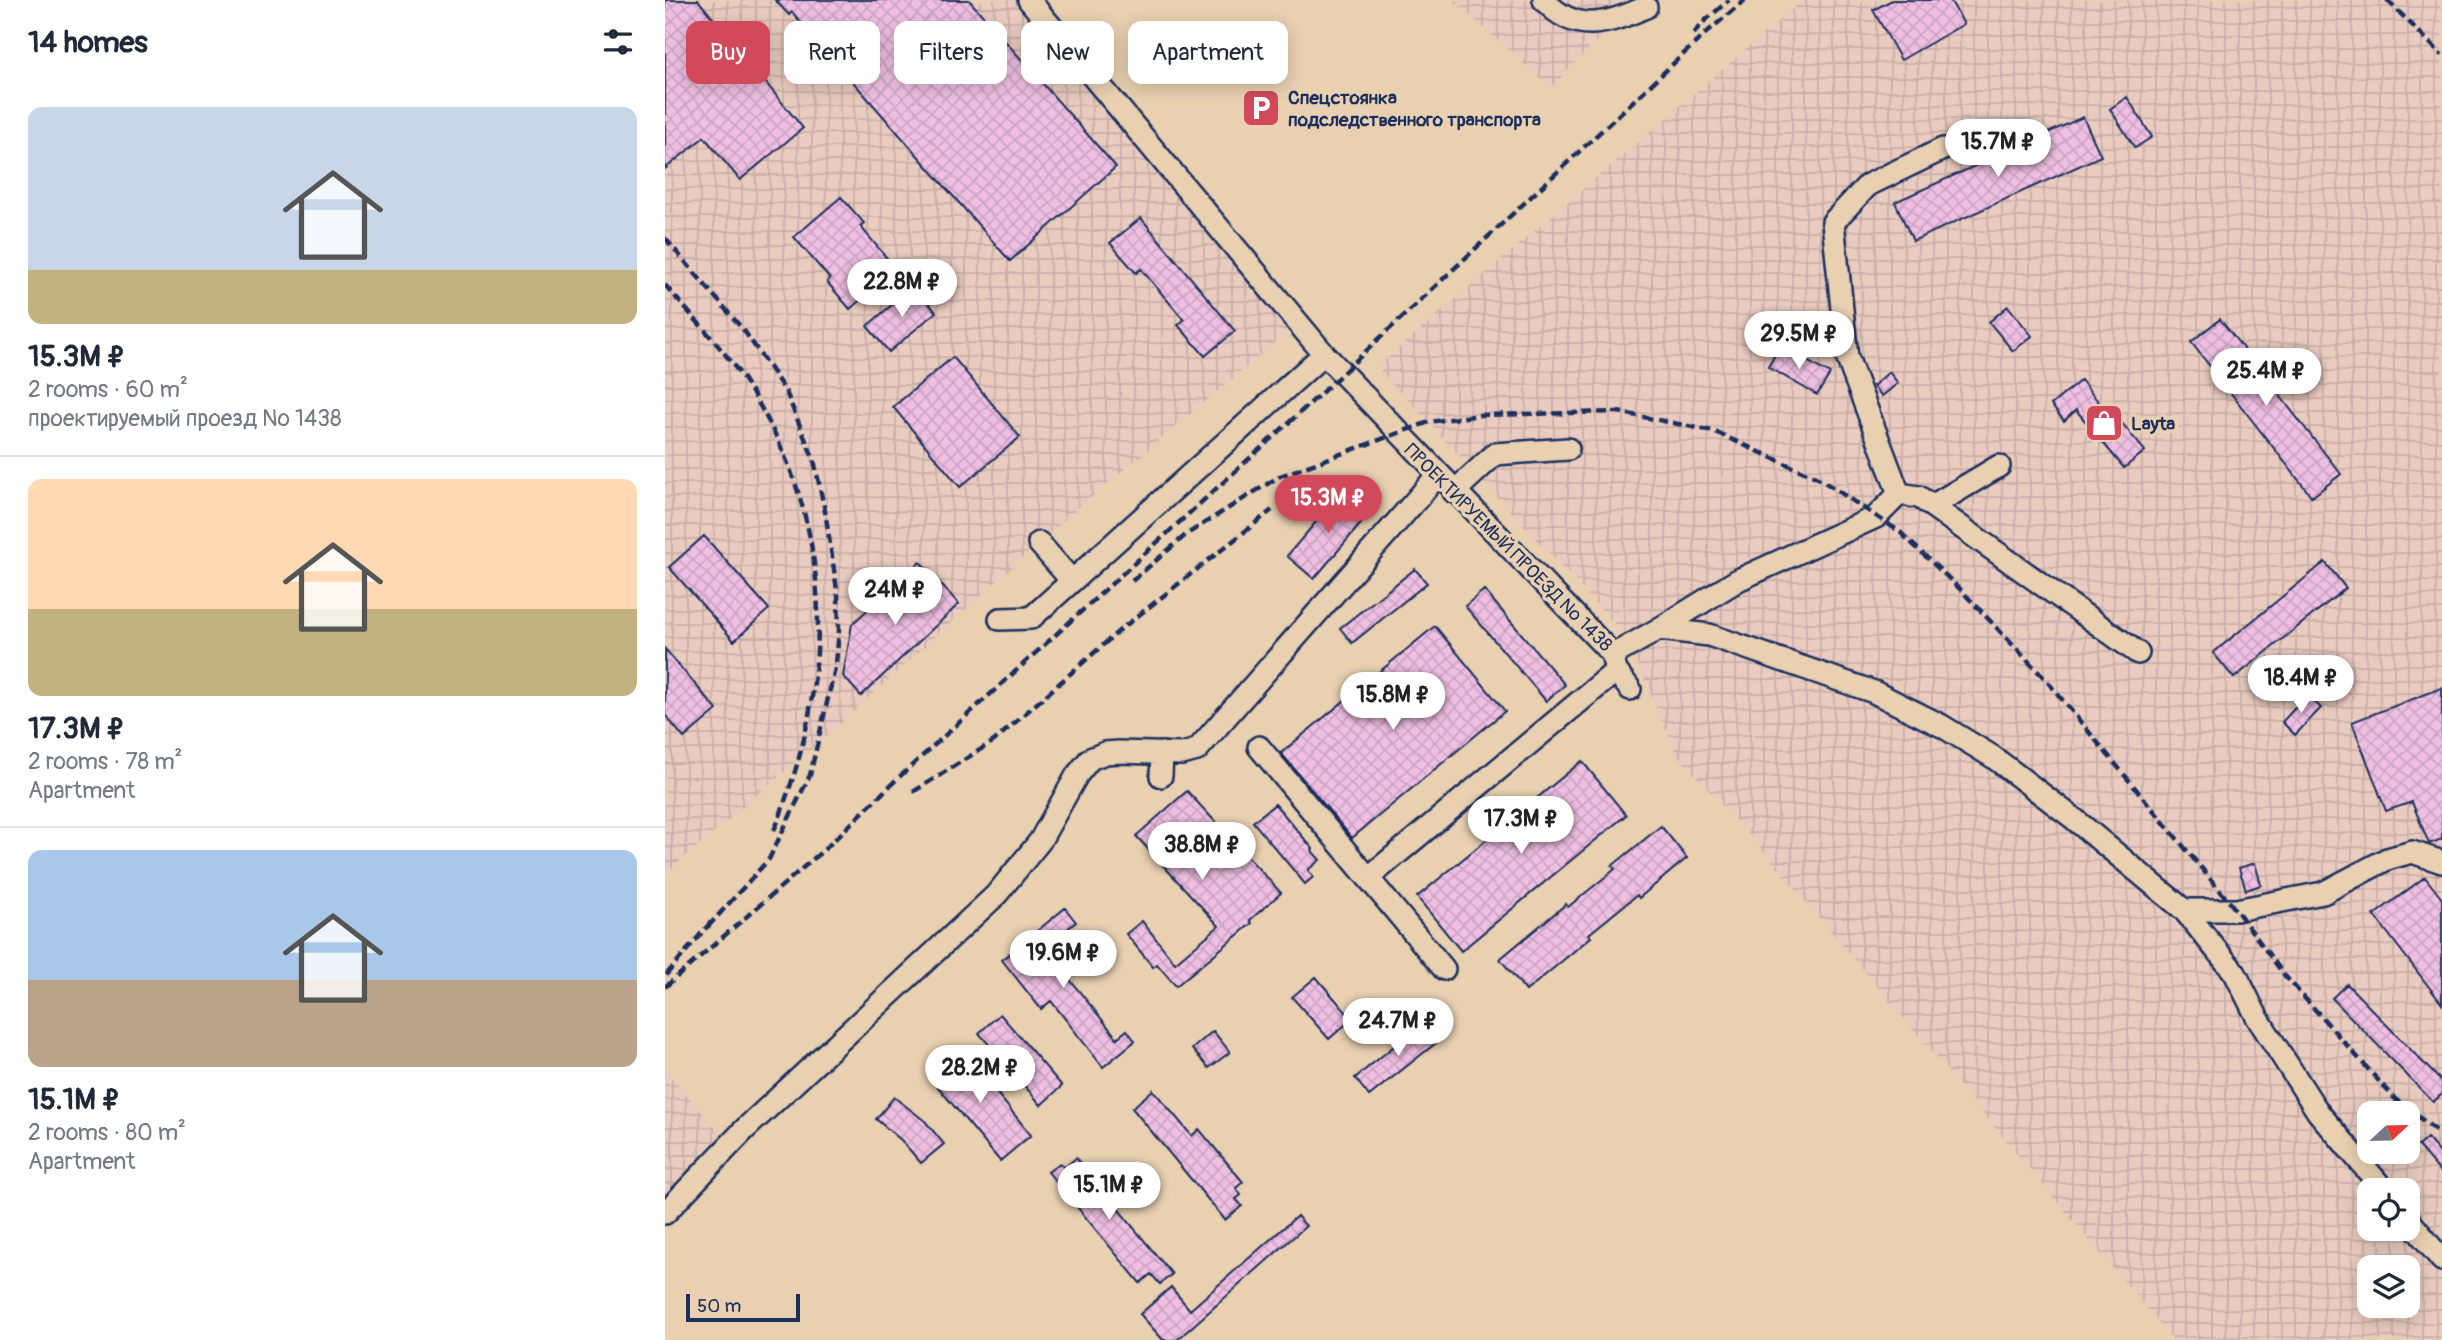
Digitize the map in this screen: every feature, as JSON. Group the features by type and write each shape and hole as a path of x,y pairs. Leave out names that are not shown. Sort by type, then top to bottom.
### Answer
{"street":[{"name":"ПРОЕКТИРУЕМЫЙ ПРОЕЗД № 1438","path":"1029,0 1402,446 1438,475 1614,663 1658,629 1738,580 1877,517 1899,494"},
{"path":"1544,0 1556,13 1571,21 1595,23 1620,18 1646,6"},
{"path":"1943,149 1868,185 1833,222 1847,357 1899,494 1919,497 2138,653"},
{"path":"1000,620 1031,618 1324,354"},
{"path":"1454,492 1495,453 1568,449"},
{"path":"1932,506 1999,466"},
{"path":"665,1213 745,1129 996,895 1040,841 1077,775 1090,759 1105,753 1182,754 1197,750 1438,475"},
{"path":"1039,543 1073,581"},
{"path":"1658,629 1709,635 1874,692 1941,726 2003,765 2073,818 2184,910 2235,973 2257,1017 2318,1112 2374,1178"},
{"path":"1368,878 1614,663 1630,689"},
{"path":"1259,747 1444,969"},
{"path":"1161,776 1162,753"},
{"path":"2184,910 2236,910 2323,892 2387,859 2411,852 2442,862"},
{"path":"2420,1233 2442,1260"}],"shaded area":[{"path":"665,0 1012,0 1030,21 1021,21 1021,84 1083,84 1291,329 1054,529 824,738 665,874"},
{"path":"1453,0 1635,0 1551,88"},
{"path":"1803,0 2442,0 2442,1340 2173,1340 1762,849 1677,755 1626,636 1377,367"},
{"path":"665,1071 723,1136 665,1198"}],"building":[{"path":"665,0 698,0 715,21 686,21 686,84 767,84 803,128 740,180 704,137 665,169"},
{"path":"775,0 969,0 987,21 894,21 894,84 1007,84 1007,43 1021,59 1021,84 1043,84 1116,167 1010,261 855,84 880,84 880,21 800,21 792,12 789,15"},
{"path":"1892,0 1950,0 1964,24 1901,60 1873,10"},
{"path":"2127,97 2152,137 2135,148 2110,109"},
{"path":"2083,117 2101,156 1913,241 1895,202"},
{"path":"841,197 864,223 860,226 896,269 850,309 827,282 830,279 794,237"},
{"path":"1141,218 1235,331 1205,356 1178,325 1184,320 1141,269 1136,273 1110,243"},
{"path":"914,286 936,312 889,352 867,326"},
{"path":"2008,306 2032,336 2013,351 1989,322"},
{"path":"2220,319 2341,474 2312,497 2191,342"},
{"path":"1780,346 1830,374 1817,395 1768,367"},
{"path":"953,357 1020,437 960,487 893,407"},
{"path":"1889,372 1898,383 1882,396 1873,386"},
{"path":"2081,380 2105,410 2108,406 2145,451 2124,468 2076,410 2064,421 2051,405"},
{"path":"1342,491 1369,514 1314,579 1287,556"},
{"path":"704,536 769,609 734,641 669,567"},
{"path":"920,562 959,604 861,696 843,676 852,624"},
{"path":"2325,562 2346,588 2234,678 2213,653"},
{"path":"1415,569 1427,583 1352,643 1340,628"},
{"path":"1484,590 1565,685 1546,701 1465,606"},
{"path":"1435,626 1505,711 1352,838 1281,753"},
{"path":"665,649 717,710 684,738 665,715"},
{"path":"2442,688 2442,839 2429,844 2412,802 2386,811 2352,722"},
{"path":"2307,695 2321,708 2295,735 2282,722"},
{"path":"1582,761 1626,815 1461,951 1417,897"},
{"path":"1187,791 1281,893 1250,920 1252,923 1176,986 1157,964 1153,967 1126,934 1142,921 1175,963 1219,926 1136,836"},
{"path":"1275,804 1320,860 1308,870 1313,877 1305,884 1253,822"},
{"path":"1661,826 1687,858 1639,898 1637,895 1589,934 1591,937 1526,991 1500,959 1566,904 1568,907 1615,869 1612,866"},
{"path":"2255,863 2261,885 2246,890 2239,868"},
{"path":"2425,877 2442,899 2442,1004 2374,915"},
{"path":"1065,908 1076,922 1044,948 1117,1038 1127,1030 1135,1041 1103,1067 1051,1001 1041,1009 1002,960"},
{"path":"1316,977 1352,1019 1329,1039 1292,997"},
{"path":"2347,984 2442,1082 2442,1094 2433,1102 2332,998"},
{"path":"1000,1014 1062,1086 1041,1105 979,1033"},
{"path":"1426,1020 1441,1039 1369,1096 1355,1078"},
{"path":"1213,1031 1230,1052 1209,1068 1192,1049"},
{"path":"960,1048 1031,1135 1000,1161 928,1075"},
{"path":"1153,1090 1192,1136 1199,1129 1243,1182 1236,1188 1241,1195 1236,1199 1242,1206 1225,1220 1132,1108"},
{"path":"894,1097 925,1121 944,1144 921,1163 901,1140 876,1119"},
{"path":"2427,1138 2442,1155 2442,1174 2420,1148 2420,1144"},
{"path":"1076,1158 1172,1274 1160,1284 1151,1274 1140,1283 1048,1172 1060,1163 1064,1168"},
{"path":"1297,1216 1306,1226 1177,1340 1163,1340 1140,1314 1171,1287 1190,1310"}],"railway":[{"path":"1694,34 1700,25 1729,0"},
{"path":"665,987 827,847 897,779 1317,397 1706,33 1745,0"},
{"path":"2387,0 2442,55"},
{"path":"665,238 745,332 786,392 814,460 838,596 836,664 810,775 769,859 705,930"},
{"path":"665,285 731,362 763,412 783,451 798,491 808,531 818,615 811,703 791,784 774,830"},
{"path":"1132,581 1187,534 1280,476 1429,422 1480,415 1618,412 1713,431 1820,479 1900,532 1961,590 2046,680 2236,910 2285,976 2395,1099 2442,1135"},
{"path":"913,792 994,741 1120,630 1272,510"},
{"path":"666,975 711,922"}],"place":[{"name":"Спецстоянка подследственного транспорта","path":"1261,108"},
{"name":"Layta","path":"2104,423"}]}
